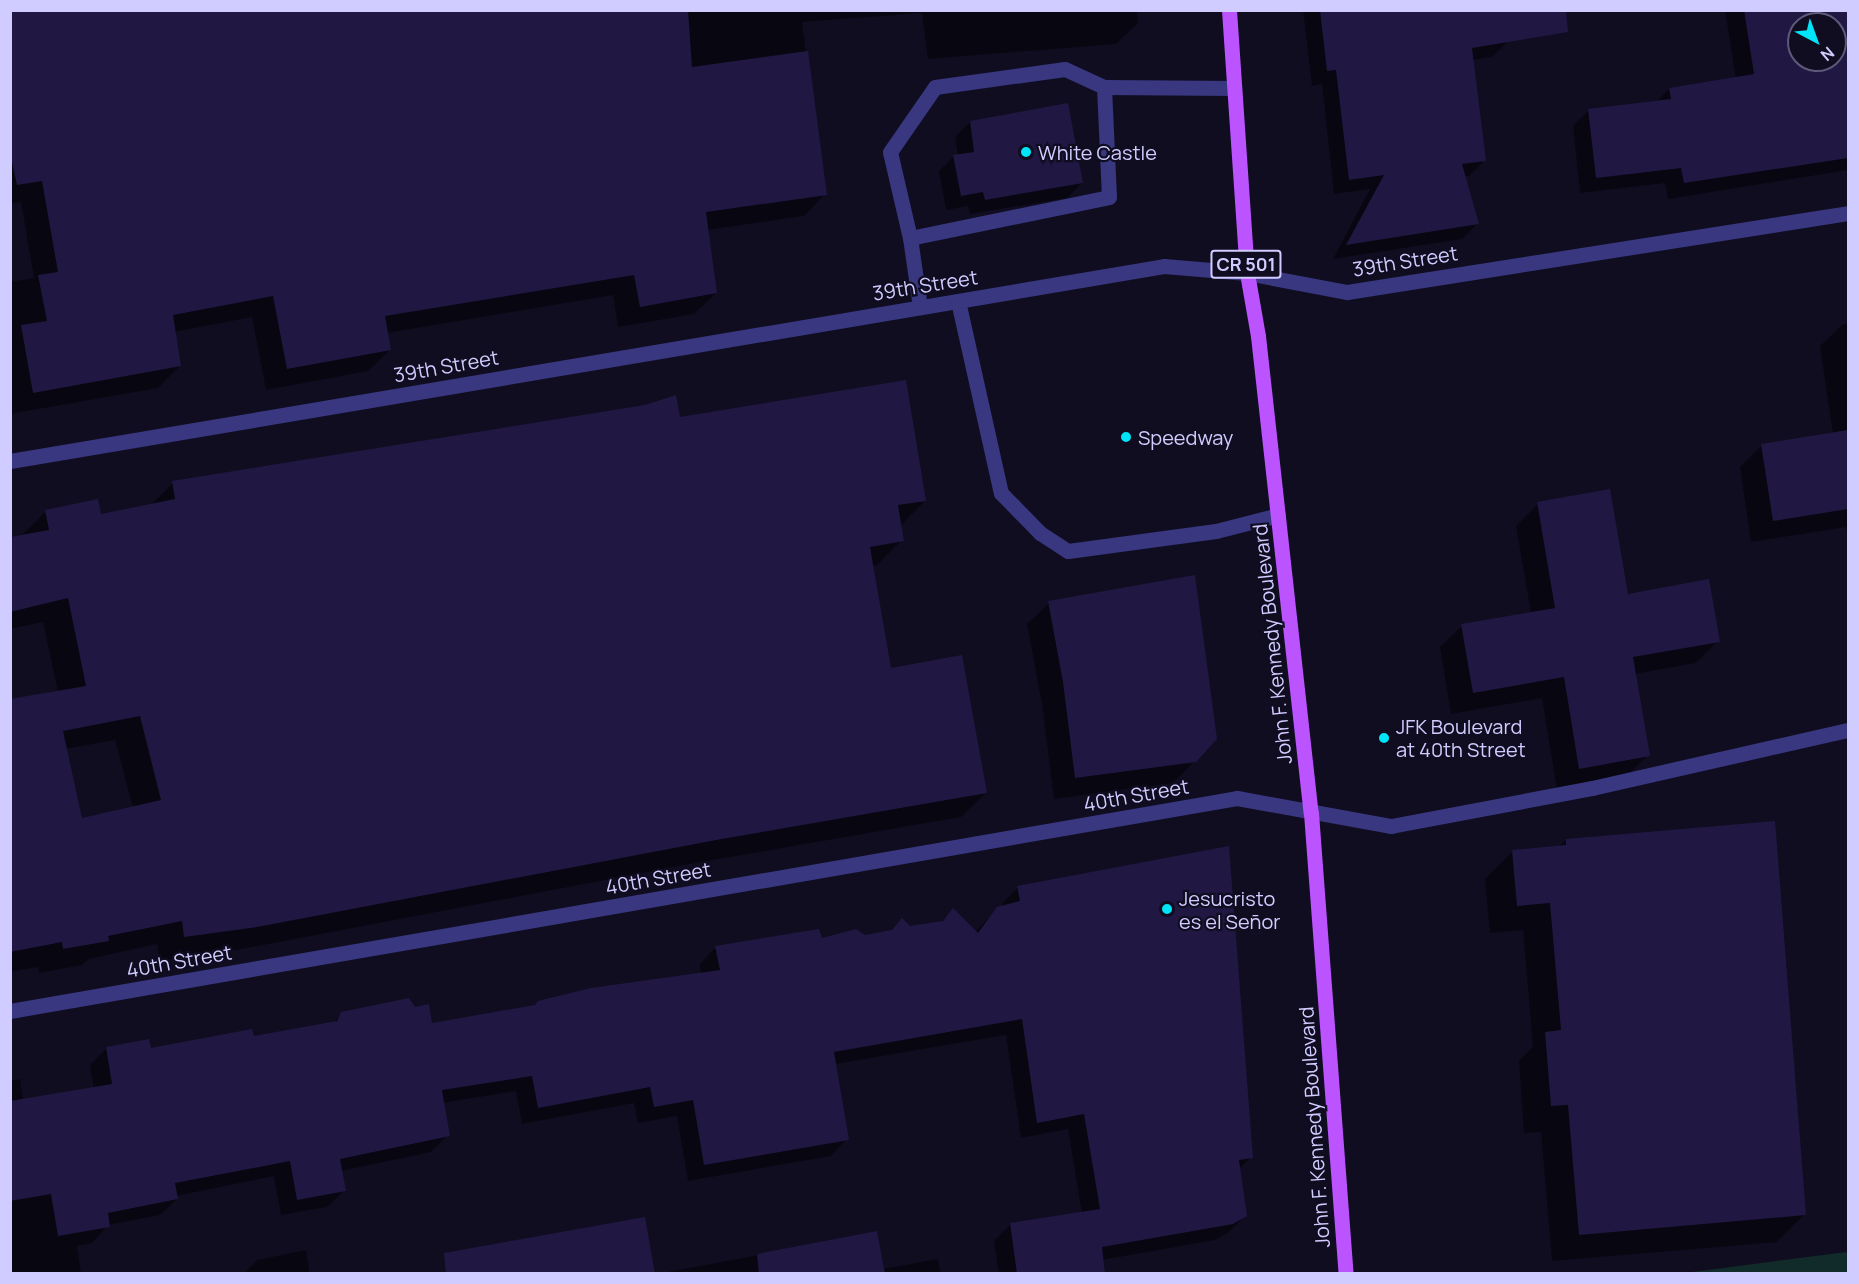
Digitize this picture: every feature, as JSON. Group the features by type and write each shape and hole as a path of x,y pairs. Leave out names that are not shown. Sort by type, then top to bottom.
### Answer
{"main road":[{"name":"John F. Kennedy Boulevard","path":"1229,10 1247,273 1258,336 1311,813 1346,1274"}],"street":[{"path":"920,307 910,238 890,152 935,87 1065,69 1104,87 1234,88"},
{"path":"910,238 1108,197 1104,87"},
{"name":"39th Street","path":"10,461 1164,266 1247,273 1347,292 1848,213"},
{"path":"957,301 1000,493 1040,533 1068,551 1216,531 1278,515"},
{"name":"40th Street","path":"10,1011 1237,798 1391,826 1592,788 1848,730"}],"green space":[{"path":"1846,1252 1848,1273 1685,1273"}],"building":[{"path":"10,10 688,10 692,67 808,51 827,195 706,212 717,293 640,307 634,275 385,316 391,350 287,369 273,296 173,315 181,366 33,393 21,325 47,321 38,275 58,272 42,181 17,185 10,153"},
{"path":"1320,10 1566,10 1568,32 1472,48 1486,161 1462,164 1479,224 1346,245 1384,175 1349,180 1336,70 1327,71"},
{"path":"1744,10 1848,10 1848,158 1684,183 1681,168 1596,178 1588,109 1671,99 1669,88 1754,74"},
{"name":"White Castle","path":"1068,103 1083,183 985,200 983,192 961,196 953,155 974,152 970,121"},
{"path":"906,380 926,501 898,505 904,541 870,547 891,668 962,655 987,793 716,840 257,927 184,937 182,921 108,936 109,941 63,949 62,942 10,952 10,699 86,686 68,598 10,612 10,537 49,530 45,510 98,499 101,514 175,499 172,481 645,405 676,395 680,417","holes":["140,716 161,800 82,818 63,731"]},
{"path":"1848,430 1848,509 1773,521 1761,444"},
{"path":"1610,489 1628,594 1709,579 1720,642 1633,657 1650,756 1579,769 1564,677 1473,693 1461,624 1555,608 1537,502"},
{"path":"1195,575 1217,739 1196,762 1075,778 1063,682 1048,601"},
{"path":"1775,821 1806,1215 1579,1235 1568,1105 1551,1106 1545,1032 1561,1030 1550,903 1517,906 1512,850 1566,845 1566,839"},
{"path":"1229,846 1253,1158 1239,1160 1247,1216 1233,1224 1102,1247 1105,1274 1017,1274 1010,1223 1100,1209 1084,1114 1037,1123 1022,1019 834,1052 849,1140 704,1165 693,1100 654,1107 650,1087 538,1108 532,1076 442,1090 450,1136 340,1159 346,1191 297,1200 290,1161 175,1183 178,1199 108,1213 110,1227 58,1236 51,1194 10,1201 10,1101 112,1084 106,1047 149,1039 151,1048 252,1029 254,1036 337,1021 341,1012 409,998 415,1007 429,1004 432,1023 535,1005 538,1001 591,988 720,970 715,946 819,929 822,938 856,929 865,935 892,930 902,918 910,926 943,921 953,908 978,933 997,907 1020,901 1017,886"},
{"path":"645,1217 655,1274 446,1274 444,1253"},
{"path":"877,1231 885,1274 759,1274 757,1254"}],"place":[{"name":"White Castle","path":"1026,152"},
{"name":"Speedway","path":"1126,437"},
{"name":"JFK Boulevard at 40th Street","path":"1384,738"},
{"name":"Jesucristo es el Señor","path":"1167,909"}]}
